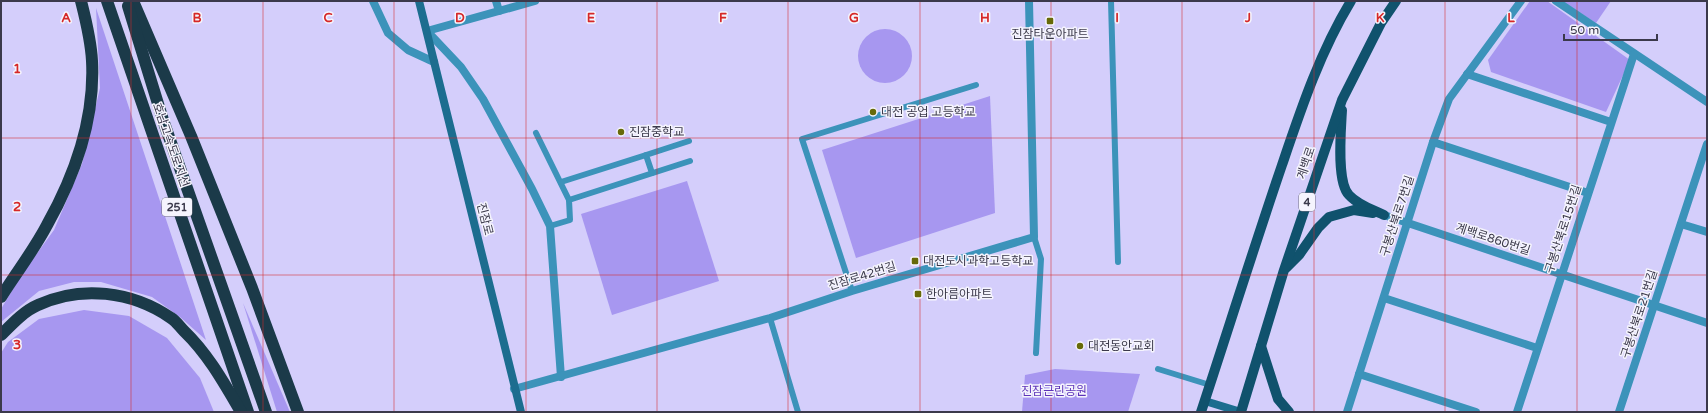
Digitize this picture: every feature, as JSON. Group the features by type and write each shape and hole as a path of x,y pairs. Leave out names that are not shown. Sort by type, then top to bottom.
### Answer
{"highway":[{"path":"1,296 47,226 63,195 76,163 86,125 92,88 90,36 81,1"},
{"name":"호남고속도로지선","path":"107,1 248,412"},
{"name":"호남고속도로지선","path":"126,1 163,120 266,412"},
{"path":"133,1 194,143 252,288 298,412"},
{"path":"1,336 18,318 38,305 71,294 108,293 140,302 171,318 192,339 213,365 241,412"}],"main road":[{"name":"계백로","path":"1201,412 1309,86 1340,19 1351,1"},
{"name":"계백로","path":"1241,412 1284,270 1342,100 1381,23 1396,1"},
{"path":"1342,100 1341,146 1344,186 1348,195 1357,202 1384,215"},
{"path":"1284,270 1299,255 1318,228 1329,217 1354,210 1384,215"},
{"path":"1261,346 1278,399 1289,412"}],"street":[{"path":"373,1 388,33 408,50 434,62"},
{"name":"진잠로","path":"419,1 514,389 521,412"},
{"path":"496,1 499,11"},
{"path":"427,31 535,1"},
{"path":"1028,1 1034,237"},
{"name":"구봉산북로7번길","path":"1347,412 1433,142 1450,100 1467,74 1521,1"},
{"path":"1556,1 1707,102"},
{"name":"진잠로","path":"427,31 461,67 482,99 532,189 550,226 561,377"},
{"name":"구봉산북로15번길","path":"1517,412 1634,54"},
{"path":"1467,74 1611,122"},
{"path":"1433,142 1588,193"},
{"name":"구봉산북로21번길","path":"1619,412 1707,144"},
{"name":"계백로860번길","path":"1384,215 1707,323"},
{"path":"1681,224 1707,232"},
{"name":"진잠로42번길","path":"514,389 770,318 852,291 1034,237"},
{"path":"1384,298 1537,348"},
{"path":"1359,374 1476,412"},
{"path":"1205,401 1241,412"}],"lane":[{"path":"1111,1 1118,262"},
{"path":"852,291 802,139 976,85"},
{"path":"536,133 569,200 570,220 550,226"},
{"path":"561,182 689,141"},
{"path":"646,155 652,173"},
{"path":"569,200 690,161"},
{"path":"1034,237 1042,259 1036,353"},
{"path":"770,318 798,412"},
{"path":"1158,369 1210,385"}],"green space":[{"path":"1530,1 1547,1 1630,60 1606,112 1491,72 1488,60"},
{"path":"1562,1 1611,1 1596,23"},
{"path":"96,8 206,340 180,317 152,297 101,282 74,282 39,291 1,322 1,309 22,274 54,230 82,164 100,88"},
{"path":"880,29 890,29 904,37 910,46 912,56 910,66 904,75 890,83 880,83 870,78 863,71 858,61 858,51 863,41 870,34"},
{"path":"990,96 995,213 856,258 822,150"},
{"path":"687,181 719,281 612,315 581,214"},
{"path":"243,303 290,412 277,412"},
{"path":"84,310 129,316 167,338 200,378 214,412 1,412 1,353 8,342 39,319"},
{"name":"진잠근린공원","path":"1055,369 1140,374 1128,412 1022,412 1025,375"}],"place":[{"name":"진잠타운아파트","path":"1050,21"},
{"name":"대전 공업 고등학교","path":"873,112"},
{"name":"진잠중학교","path":"621,132"},
{"name":"대전도시과학고등학교","path":"915,261"},
{"name":"한아름아파트","path":"918,294"},
{"name":"대전동안교회","path":"1080,346"}]}
